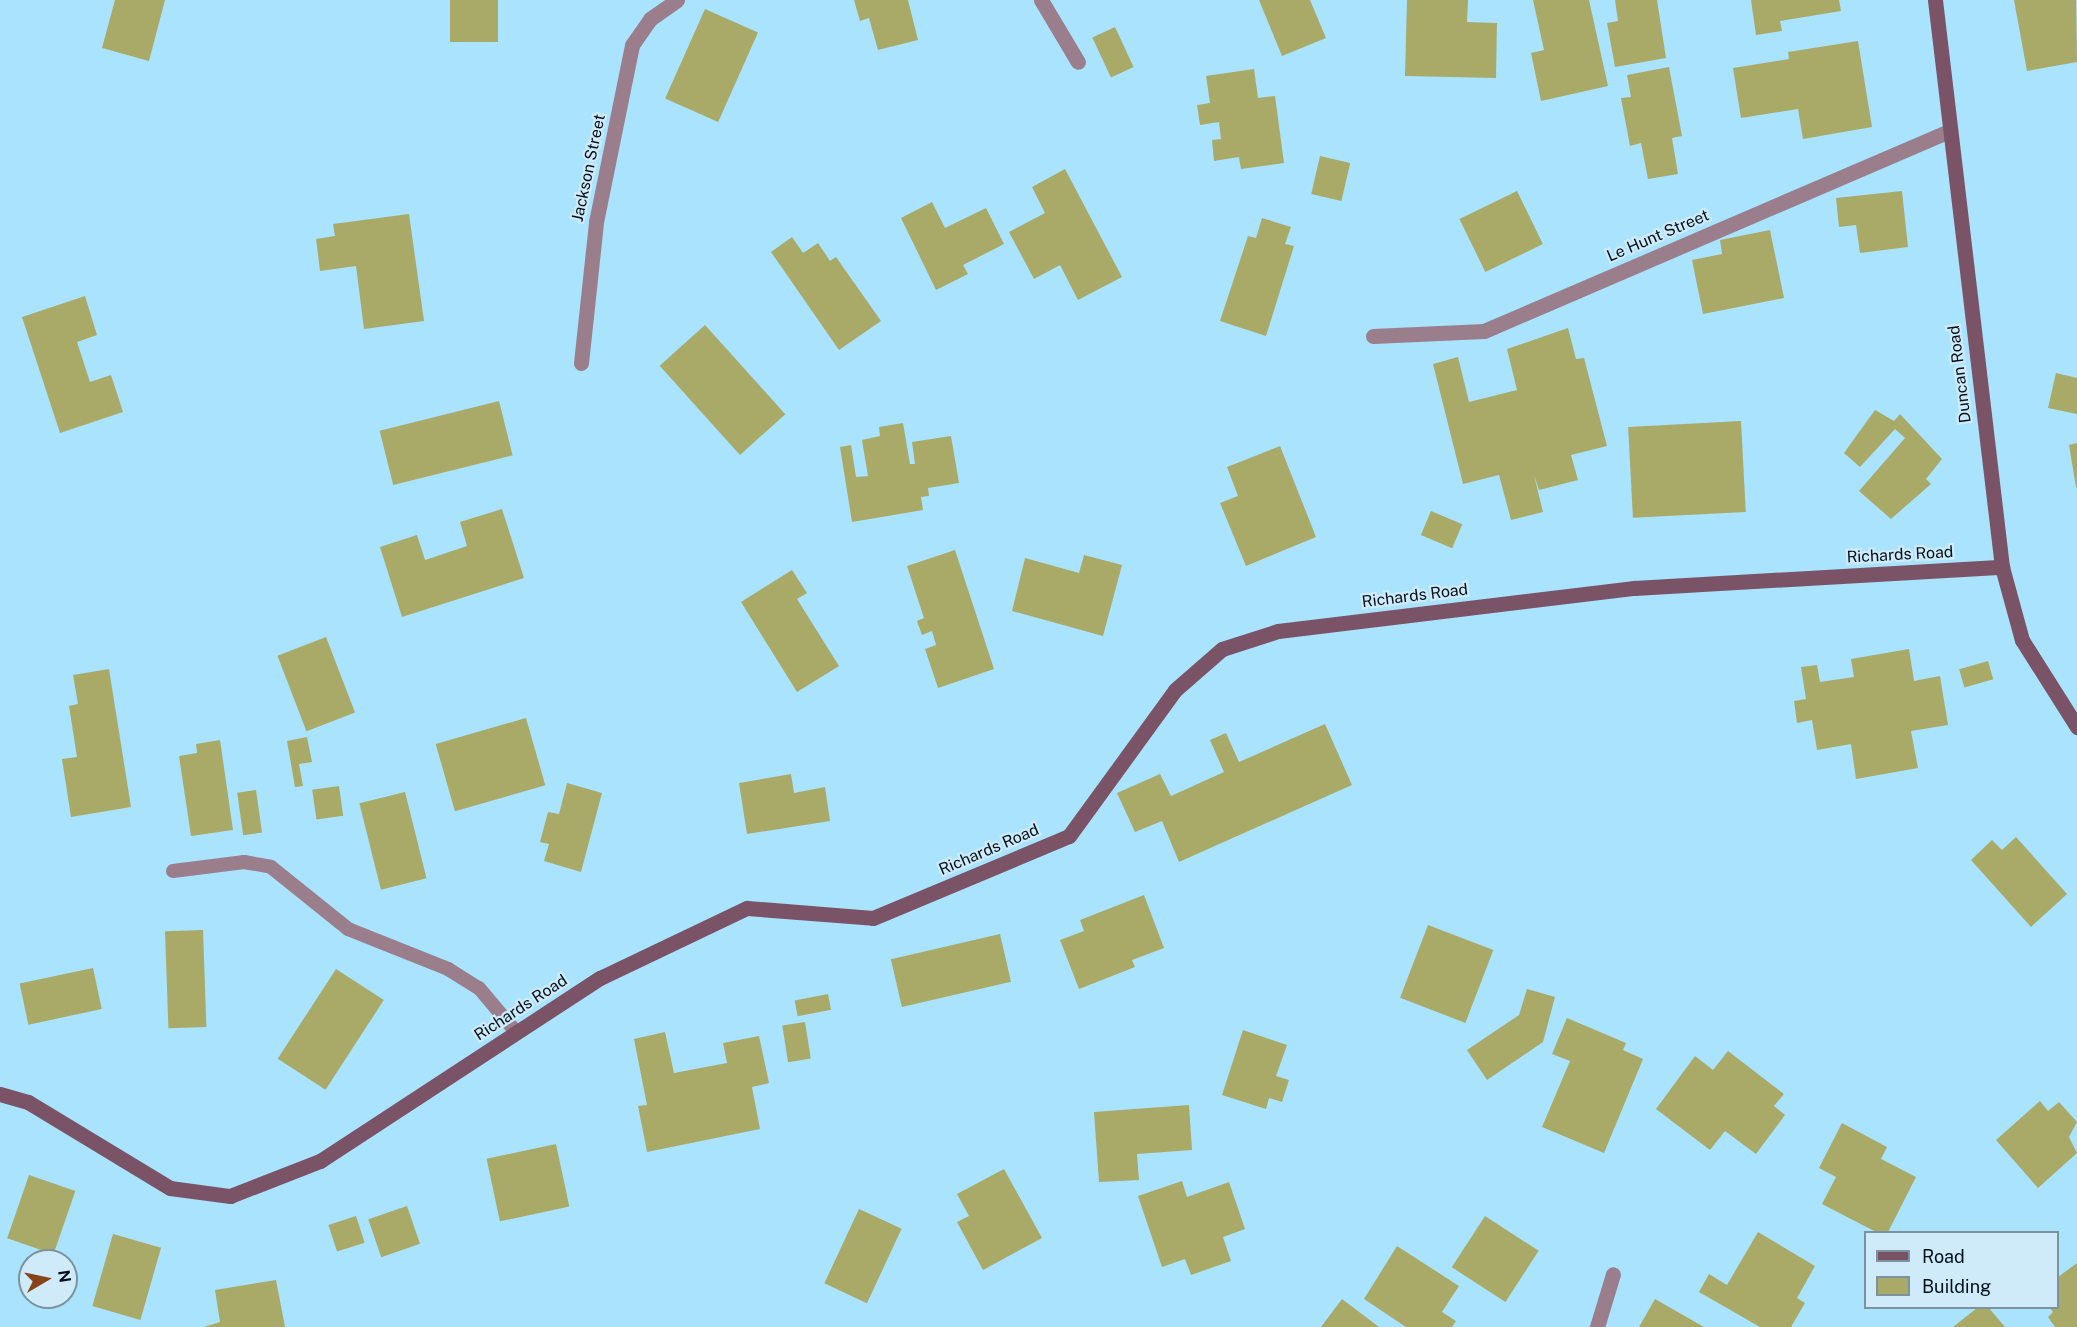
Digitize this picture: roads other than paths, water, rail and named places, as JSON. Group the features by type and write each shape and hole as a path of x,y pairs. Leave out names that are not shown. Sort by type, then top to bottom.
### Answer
{"street":[{"name":"Jackson Street","path":"581,363 596,222 632,45 650,19 677,0"},
{"path":"1041,0 1078,62"},
{"name":"Duncan Road","path":"1935,0 2002,567 2022,640 2077,727"},
{"name":"Le Hunt Street","path":"1372,336 1484,331 1949,131"},
{"name":"Richards Road","path":"0,1094 28,1102 170,1188 230,1196 320,1161 600,978 747,908 873,918 1069,836 1175,690 1222,649 1256,638 1634,588 2002,567"},
{"path":"1597,1327 1613,1275"}],"lane":[{"path":"173,872 244,862 270,867 348,929 448,969 479,988 516,1032"}]}
